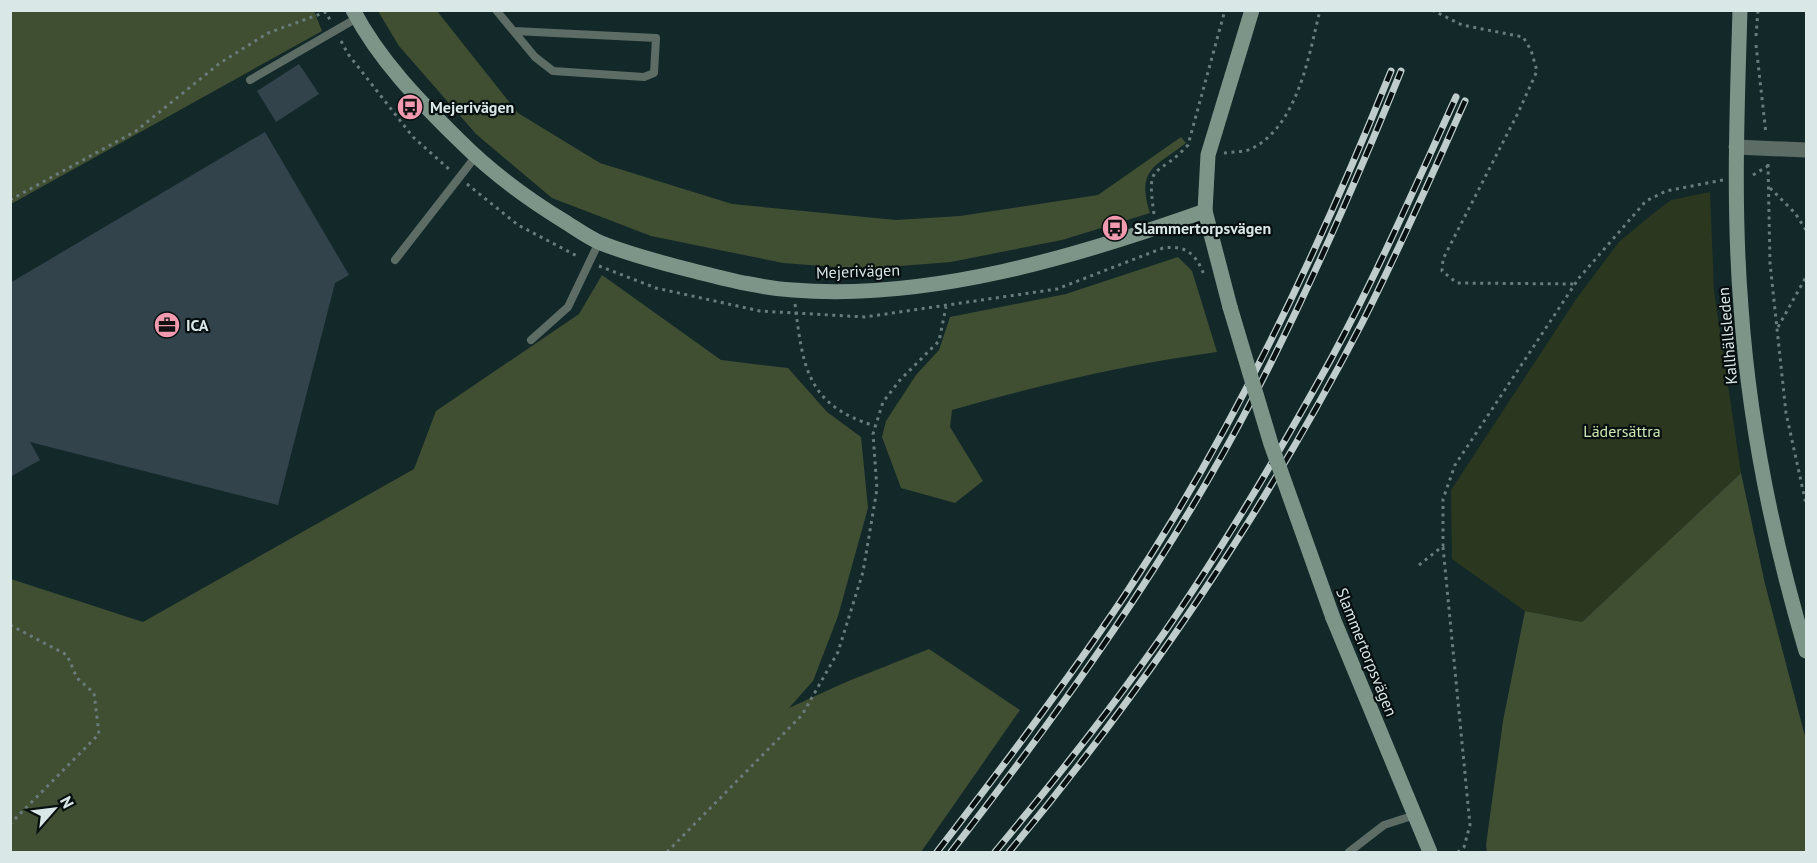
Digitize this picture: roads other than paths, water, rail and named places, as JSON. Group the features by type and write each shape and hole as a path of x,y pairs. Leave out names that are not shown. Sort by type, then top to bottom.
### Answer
{"street":[{"name":"Slammertorpsvägen","path":"1252,10 1209,152 1205,211 1230,307 1271,444 1333,618 1430,852"},
{"name":"Kallhällsleden","path":"1740,10 1736,178 1740,307 1754,429 1787,579 1806,651"},
{"name":"Mejerivägen","path":"355,14 421,103 476,156 534,203 599,242 666,264 728,280 793,290 874,290 929,284 1012,269 1156,229 1205,211"},
{"path":"1737,147 1806,150"}],"lane":[{"path":"496,10 535,57 553,71 644,77 654,73 656,38 514,31"},
{"path":"250,80 355,14"},
{"path":"394,260 476,156"},
{"path":"531,340 568,307 599,242"},
{"path":"1348,852 1384,825 1414,815"}],"railway":[{"path":"937,852 986,789 1103,628 1202,470 1271,340 1303,273 1391,71"},
{"path":"951,852 1033,744 1112,632 1150,575 1220,458 1253,398 1312,277 1401,71"},
{"path":"995,852 1123,691 1192,592 1240,516 1287,438 1348,327 1456,97"},
{"path":"1009,852 1108,727 1155,663 1200,597 1285,462 1362,323 1465,101"}],"place":[{"name":"Mejerivägen","path":"410,107"},
{"name":"Slammertorpsvägen","path":"1115,228"},
{"name":"ICA","path":"167,325"}],"park label":[{"name":"Lädersättra","path":"1622,431"}]}
